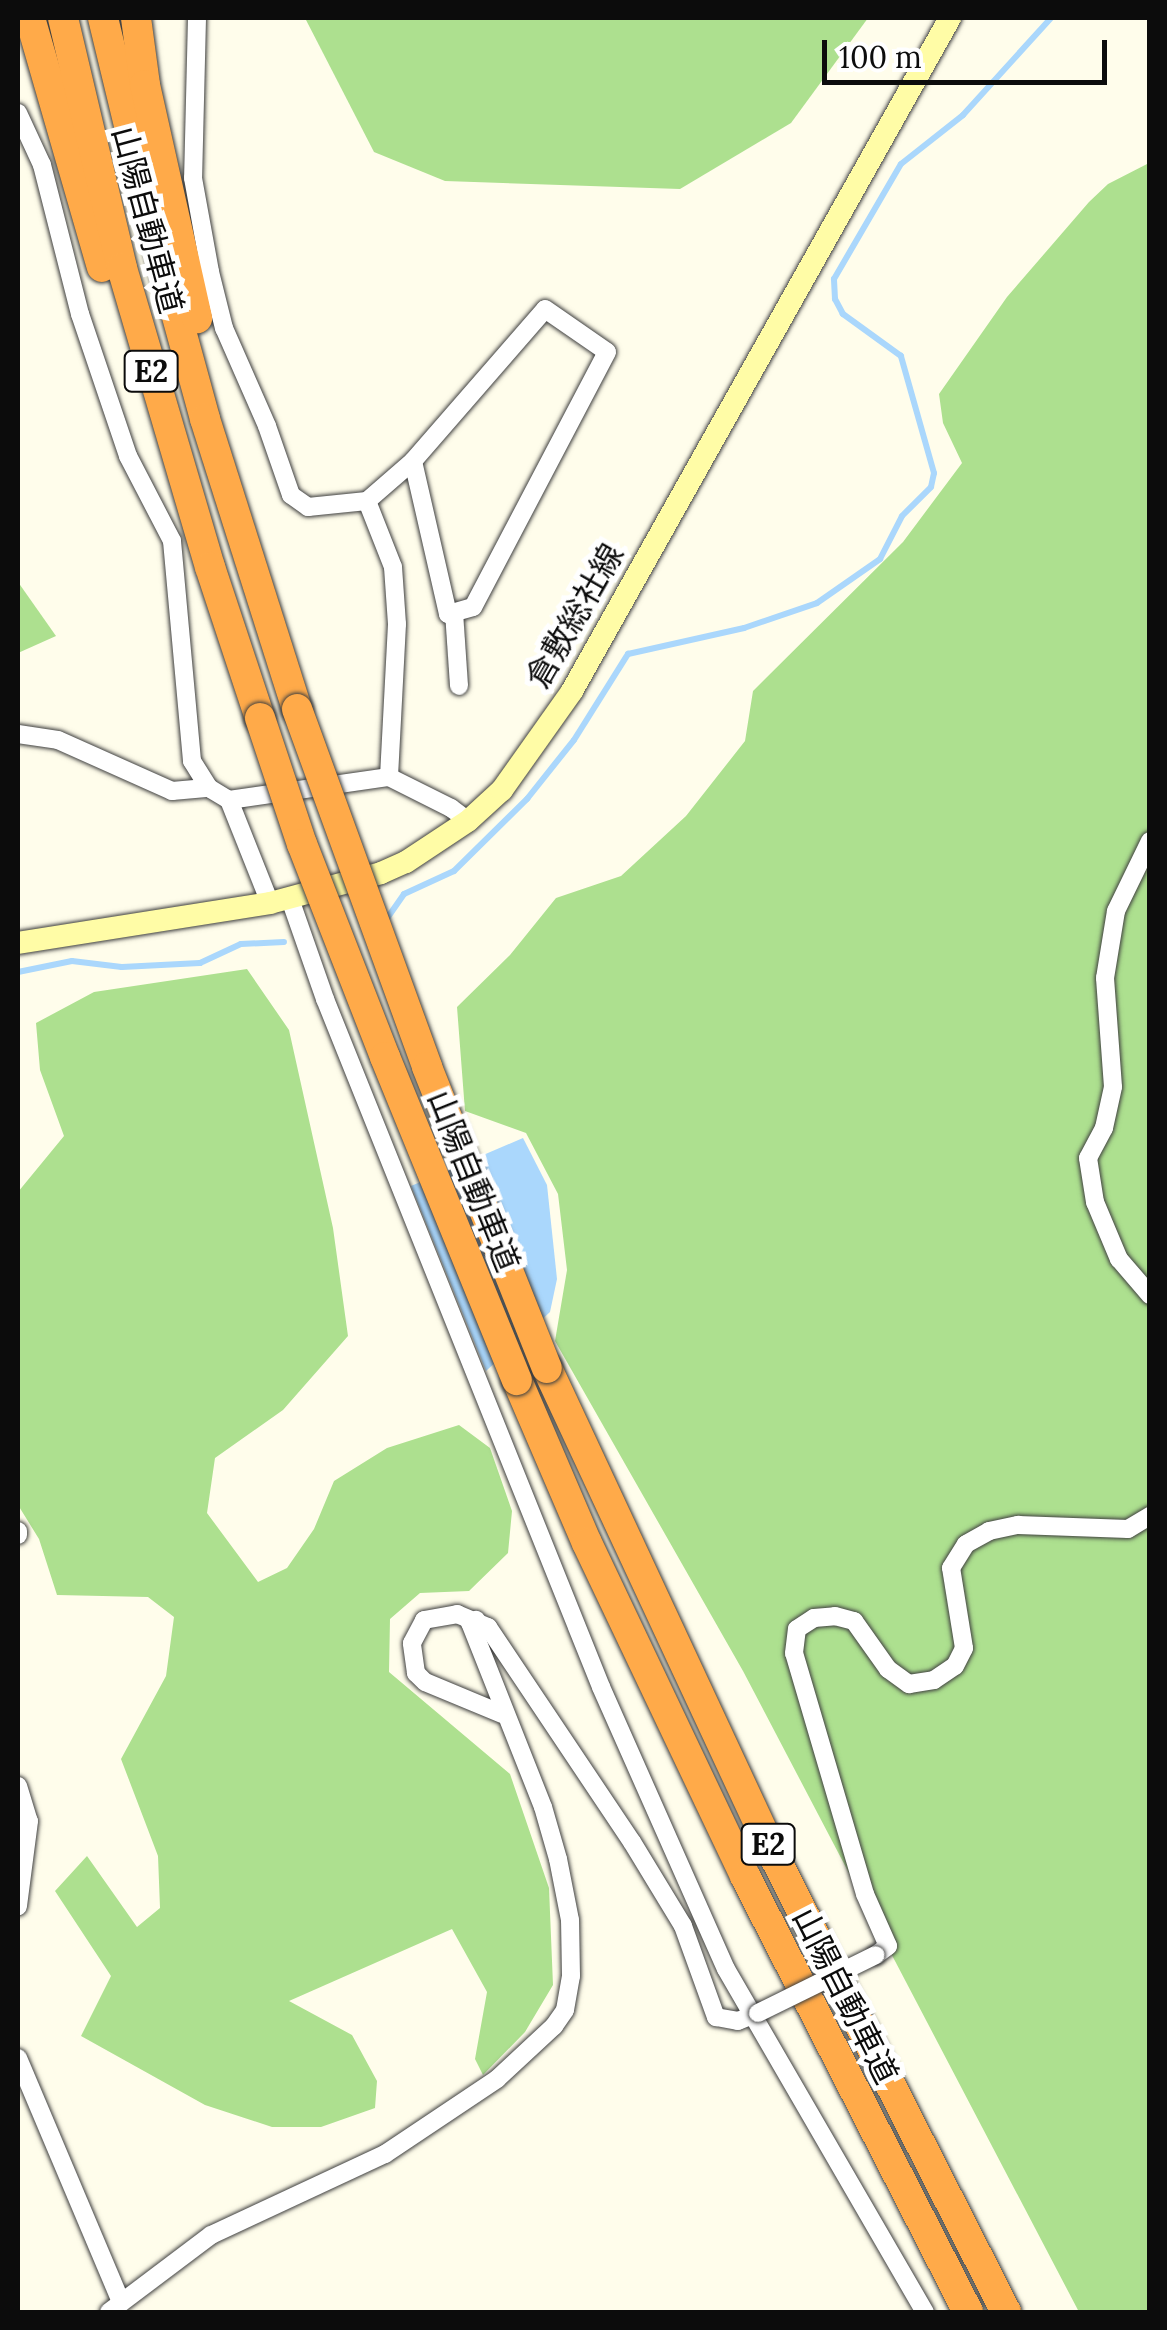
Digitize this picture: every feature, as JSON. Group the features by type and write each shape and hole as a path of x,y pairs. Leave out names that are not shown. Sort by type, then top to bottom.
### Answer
{"highway":[{"path":"30,18 116,316 210,566"},
{"name":"山陽自動車道","path":"63,18 122,268 210,566 302,844 385,1057 517,1380 693,1770 968,2312"},
{"name":"山陽自動車道","path":"103,18 160,258 248,557 296,709 420,1049 547,1368 776,1860 1006,2312"},
{"path":"136,18 145,85 248,557"}],"main road":[{"name":"倉敷総社線","path":"18,943 280,901 406,862 468,821 502,790 572,691 950,18"}],"street":[{"path":"197,18 194,178 224,328 267,426 291,495 308,507 366,501 413,461 546,309 608,352 473,607 448,614 413,461"},
{"path":"18,113 42,165 80,314 128,456 172,541 192,760 209,788 229,800 324,999 601,1687 754,2015 925,2312"},
{"path":"366,501 393,567 397,624 389,777"},
{"path":"454,612 459,686"},
{"path":"18,734 58,740 172,792 209,788"},
{"path":"229,800 389,777 451,808 468,821"},
{"path":"1150,841 1116,911 1105,978 1113,1087 1104,1128 1088,1158 1095,1202 1119,1260 1150,1294"},
{"path":"502,1714 425,1682 411,1658 415,1630 424,1620 447,1614 476,1620 488,1627 683,1926 716,2017 725,2022 754,2015 888,1946 865,1894 794,1653 797,1629 814,1618 835,1616 854,1621 888,1668 909,1684 934,1680 955,1666 964,1648 952,1568 966,1544 989,1531 1018,1525 1128,1529 1150,1516"},
{"path":"18,2058 115,2307 211,2236 385,2154 497,2079 554,2026 569,1994 570,1920 543,1807 502,1714 470,1623 476,1620"},
{"path":"18,1786 30,1821 18,1906"}],"green space":[{"path":"305,18 868,18 791,123 680,189 445,181 374,152"},
{"path":"1149,163 1149,2312 1079,2312 743,1671 555,1341 567,1270 558,1194 526,1133 465,1111 457,1007 510,955 556,898 621,876 686,816 745,741 753,691 903,542 962,463 943,423 939,394 1007,297 1108,184"},
{"path":"18,582 56,636 18,653"},
{"path":"247,969 289,1030 333,1228 348,1336 283,1410 215,1458 207,1513 258,1582 287,1568 314,1529 334,1481 387,1448 459,1425 490,1448 512,1511 508,1553 469,1591 420,1593 390,1619 389,1672 510,1774 549,1888 553,1985 525,2032 483,2075 475,2059 487,1992 452,1929 289,2001 352,2035 377,2081 375,2108 321,2127 272,2127 205,2105 81,2036 111,1976 55,1891 87,1856 137,1927 160,1908 158,1856 121,1759 166,1676 174,1617 148,1597 57,1595 39,1539 18,1505 18,1192 64,1136 40,1070 36,1023 94,992"}],"water":[{"path":"523,1138 547,1185 557,1279 550,1312 486,1371 411,1186"}],"waterway":[{"path":"381,918 388,917 404,894 454,871 527,799 574,740 628,654 744,628 817,603 880,559 902,516 931,487 934,473 901,356 843,314 835,299 834,279 901,164 963,115 1051,18"},
{"path":"18,972 72,961 122,967 200,963 241,944 284,942"}]}
